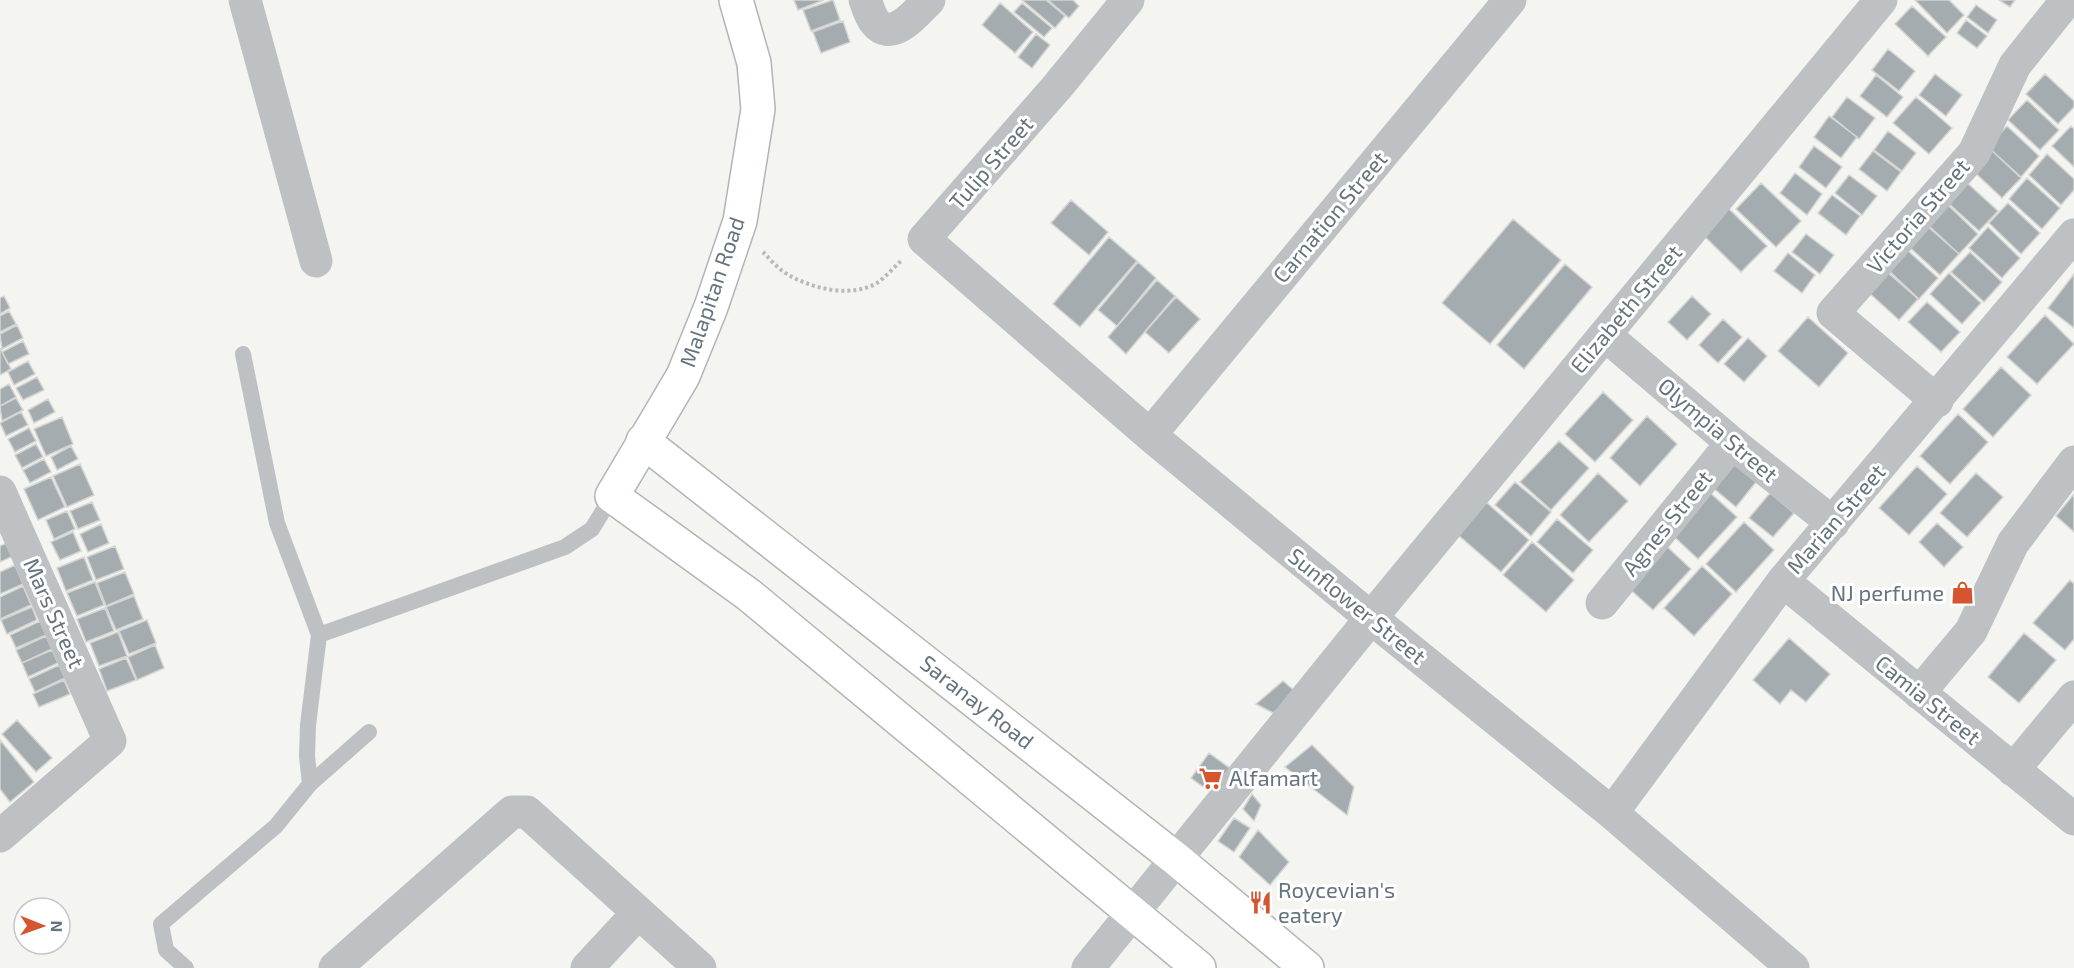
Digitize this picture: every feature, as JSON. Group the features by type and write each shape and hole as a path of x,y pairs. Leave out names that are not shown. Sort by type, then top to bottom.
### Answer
{"street":[{"path":"245,0 316,261"},
{"name":"Malapitan Road","path":"612,496 683,375 711,307 740,221 758,109 754,63 736,0"},
{"path":"865,0 875,22 884,28 894,29 905,23 929,0"},
{"name":"Tulip Street","path":"924,239 1057,87 1128,0"},
{"name":"Carnation Street","path":"1150,435 1510,0"},
{"name":"Elizabeth Street","path":"1088,968 1371,618 1881,0"},
{"name":"Victoria Street","path":"1937,401 1833,313 1974,153 2015,65 2067,0"},
{"name":"Marian Street","path":"1612,813 1783,581 1937,401 2074,235"},
{"name":"Sunflower Street","path":"924,239 1150,435 1612,813 1793,968"},
{"name":"Olympia Street","path":"1605,335 1732,443 1833,523"},
{"name":"Saranay Road","path":"643,441 1176,859 1307,968"},
{"name":"Agnes Street","path":"1602,603 1732,443"},
{"path":"1919,693 1971,631 2013,543 2074,462"},
{"name":"Mars Street","path":"0,492 109,735 106,746 0,836"},
{"path":"612,496 749,596 1199,968"},
{"name":"Camia Street","path":"1783,581 2074,819"},
{"path":"2013,770 2074,697"},
{"path":"335,968 512,812 519,810 527,812 700,968"},
{"path":"587,968 638,913"}],"lane":[{"path":"243,354 277,523 319,635 307,756 310,784"},
{"path":"319,635 565,546 592,529 612,496"},
{"path":"186,968 166,950 161,924 276,826 310,784 369,732"}],"path":[{"path":"740,221 759,249 786,273 810,285 835,289 858,290 878,282 924,239"}],"building":[{"path":"794,0 824,0 798,10"},
{"path":"833,0 840,20 811,31 803,10"},
{"path":"1022,0 1046,0 1065,16 1055,28"},
{"path":"1048,0 1073,0 1079,6 1069,18"},
{"path":"1915,0 1949,0 1964,15 1947,33"},
{"path":"1999,0 2015,0 2010,7"},
{"path":"1000,3 1033,32 1015,53 982,25"},
{"path":"1022,3 1052,28 1044,37 1014,12"},
{"path":"1976,5 1997,20 1988,33 1967,17"},
{"path":"1912,6 1946,37 1928,56 1895,24"},
{"path":"1966,20 1987,36 1977,48 1957,33"},
{"path":"843,21 850,42 821,53 813,32"},
{"path":"1036,34 1050,45 1032,68 1018,57"},
{"path":"1888,49 1915,71 1899,91 1872,70"},
{"path":"1935,74 1962,95 1946,116 1919,95"},
{"path":"2045,74 2074,101 2074,107 2058,124 2026,94"},
{"path":"1876,75 1903,97 1887,117 1860,96"},
{"path":"1847,97 1875,118 1859,139 1832,117"},
{"path":"1916,97 1952,128 1929,154 1893,123"},
{"path":"2027,100 2059,130 2040,150 2008,120"},
{"path":"1829,116 1857,137 1841,158 1814,137"},
{"path":"2007,126 2039,156 2021,177 1988,147"},
{"path":"2071,126 2074,129 2074,167 2052,146"},
{"path":"1888,131 1916,153 1902,171 1874,150"},
{"path":"1814,146 1842,167 1826,188 1799,167"},
{"path":"1989,148 2021,178 2002,198 1970,168"},
{"path":"1873,151 1901,172 1887,191 1859,169"},
{"path":"2047,154 2074,179 2074,190 2061,205 2029,175"},
{"path":"1795,173 1822,194 1807,215 1780,193"},
{"path":"1849,175 1877,196 1862,215 1835,193"},
{"path":"2027,178 2060,208 2042,229 2009,199"},
{"path":"1965,181 1998,211 1979,231 1946,201"},
{"path":"1761,183 1801,221 1776,247 1736,209"},
{"path":"1832,195 1860,216 1846,235 1818,213"},
{"path":"1071,200 1108,232 1089,255 1051,223"},
{"path":"1946,203 1978,234 1959,254 1927,224"},
{"path":"2008,203 2040,233 2021,254 1989,223"},
{"path":"1727,207 1767,246 1741,272 1702,234"},
{"path":"1513,219 1561,260 1490,344 1442,303"},
{"path":"1926,225 1959,254 1940,275 1907,245"},
{"path":"1988,227 2020,258 2002,278 1969,248"},
{"path":"1806,234 1834,255 1820,274 1792,252"},
{"path":"1109,237 1137,261 1080,327 1053,304"},
{"path":"1905,248 1938,278 1919,299 1887,269"},
{"path":"1970,252 2002,282 1984,302 1951,272"},
{"path":"1788,253 1815,275 1802,293 1774,271"},
{"path":"1138,262 1156,278 1117,326 1098,310"},
{"path":"1565,264 1592,287 1524,369 1497,345"},
{"path":"1885,270 1918,299 1899,320 1866,290"},
{"path":"1949,273 1981,303 1962,324 1930,294"},
{"path":"2074,274 2074,328 2048,308"},
{"path":"1157,280 1175,296 1126,354 1108,337"},
{"path":"4,296 10,308 0,314 0,298"},
{"path":"1692,296 1711,314 1687,340 1668,322"},
{"path":"1176,297 1200,319 1169,353 1145,332"},
{"path":"1927,302 1960,332 1941,352 1908,322"},
{"path":"9,311 16,324 0,332 0,316"},
{"path":"2045,315 2074,344 2037,384 2007,357"},
{"path":"1808,317 1848,353 1819,387 1778,351"},
{"path":"1723,319 1742,337 1718,363 1699,345"},
{"path":"17,325 23,338 2,349 0,334"},
{"path":"1748,338 1767,356 1744,382 1724,364"},
{"path":"23,341 29,354 8,364 2,352"},
{"path":"0,348 11,369 0,375"},
{"path":"28,361 35,374 14,385 8,372"},
{"path":"2001,367 2031,395 1993,437 1963,409"},
{"path":"37,377 44,390 23,400 16,388"},
{"path":"9,384 16,397 0,406 0,389"},
{"path":"1603,392 1633,420 1595,462 1565,434"},
{"path":"16,398 23,410 2,421 0,406"},
{"path":"48,399 55,412 34,423 28,410"},
{"path":"21,412 28,425 6,436 0,423"},
{"path":"1958,414 1988,442 1950,484 1920,456"},
{"path":"1647,416 1677,444 1640,486 1610,458"},
{"path":"62,417 73,444 46,456 34,429"},
{"path":"29,428 36,441 15,452 8,439"},
{"path":"1559,441 1589,468 1551,510 1520,482"},
{"path":"36,444 43,457 22,468 15,455"},
{"path":"71,446 78,459 57,470 51,457"},
{"path":"44,459 51,472 30,483 23,470"},
{"path":"1732,462 1756,482 1736,507 1712,487"},
{"path":"80,464 94,495 67,507 53,476"},
{"path":"1917,466 1947,494 1909,535 1879,508"},
{"path":"1598,473 1628,501 1589,542 1560,515"},
{"path":"1976,473 2003,497 1967,537 1940,513"},
{"path":"51,477 65,507 38,520 24,489"},
{"path":"1515,482 1551,512 1531,536 1495,505"},
{"path":"1706,489 1737,517 1698,559 1668,531"},
{"path":"1770,493 1794,513 1773,537 1749,518"},
{"path":"2074,494 2074,532 2056,516"},
{"path":"92,502 100,520 78,529 70,511"},
{"path":"1486,502 1529,540 1501,572 1458,535"},
{"path":"67,511 75,529 54,539 46,520"},
{"path":"1557,519 1593,550 1573,573 1537,542"},
{"path":"1744,522 1774,550 1736,592 1706,564"},
{"path":"1937,523 1963,547 1944,567 1919,542"},
{"path":"101,524 109,543 88,552 80,534"},
{"path":"73,532 81,551 60,560 51,542"},
{"path":"1661,541 1691,569 1653,610 1623,583"},
{"path":"1532,542 1574,580 1546,612 1503,575"},
{"path":"7,543 13,556 0,562 0,546"},
{"path":"115,546 124,569 96,580 87,557"},
{"path":"84,557 93,580 66,591 57,568"},
{"path":"15,565 23,584 0,594 0,572"},
{"path":"1702,566 1732,594 1694,636 1664,608"},
{"path":"125,572 134,594 106,606 97,583"},
{"path":"2070,580 2074,584 2074,639 2065,650 2033,623"},
{"path":"95,582 104,605 77,616 67,593"},
{"path":"23,586 31,605 0,619 0,597"},
{"path":"134,596 143,619 116,630 106,607"},
{"path":"32,607 37,620 7,634 1,620"},
{"path":"105,608 114,631 86,642 77,619"},
{"path":"147,620 156,643 129,654 119,631"},
{"path":"40,621 46,635 16,648 10,635"},
{"path":"118,632 127,656 99,666 90,643"},
{"path":"2024,633 2056,660 2019,703 1988,677"},
{"path":"46,636 52,649 22,663 16,650"},
{"path":"1789,638 1830,674 1806,702 1791,690 1780,704 1753,680"},
{"path":"155,645 164,668 137,680 128,657"},
{"path":"52,650 58,663 28,677 22,663"},
{"path":"126,658 136,680 107,691 99,669"},
{"path":"59,665 65,678 35,692 29,679"},
{"path":"64,680 70,694 39,707 33,694"},
{"path":"1283,681 1297,693 1273,713 1256,704"},
{"path":"17,720 52,758 36,772 2,734"},
{"path":"0,740 34,782 10,802 0,789"},
{"path":"1312,745 1354,787 1347,815 1285,767"},
{"path":"1209,753 1231,769 1213,794 1191,778"},
{"path":"1252,794 1261,805 1254,821 1243,809"},
{"path":"1234,818 1250,828 1234,852 1218,841"},
{"path":"1258,830 1289,862 1270,885 1239,857"}],"place":[{"name":"NJ perfume","path":"1962,593"},
{"name":"Alfamart","path":"1211,778"},
{"name":"Roycevian's eatery","path":"1260,903"}]}
